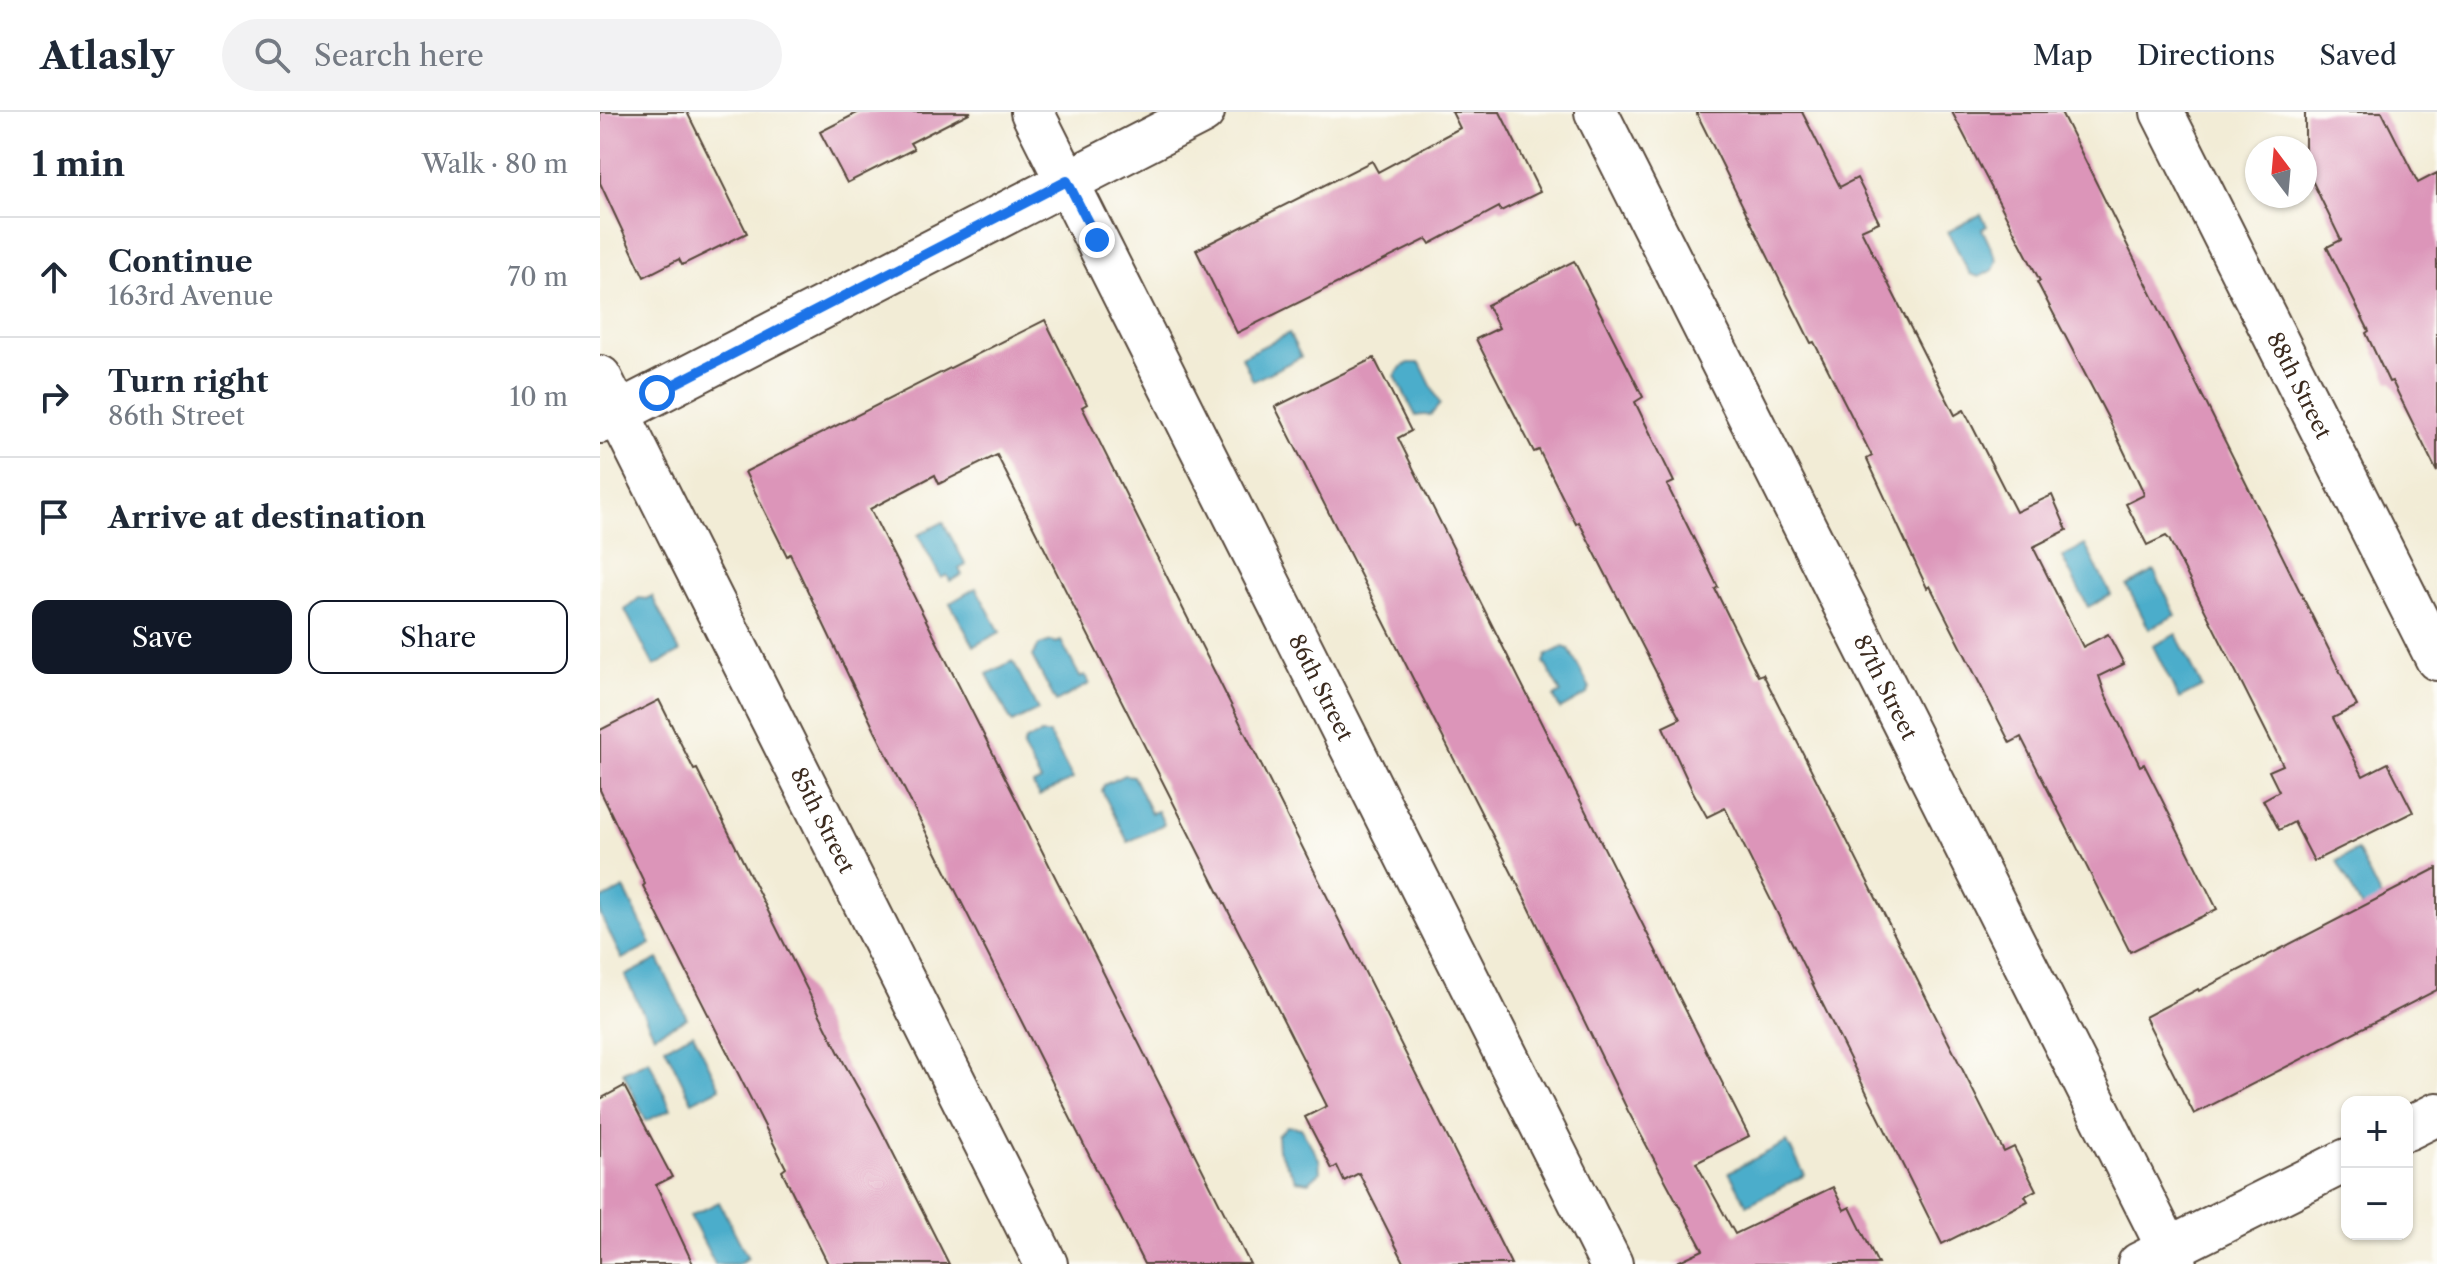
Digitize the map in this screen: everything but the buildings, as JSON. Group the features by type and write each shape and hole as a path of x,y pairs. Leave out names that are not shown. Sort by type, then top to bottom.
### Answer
{"street":[{"name":"86th Street","path":"1032,112 1611,1264"},
{"path":"606,404 1203,112"},
{"name":"87th Street","path":"1596,112 2161,1259"},
{"name":"88th Street","path":"2162,112 2437,659"},
{"name":"85th Street","path":"606,404 1046,1264"},
{"path":"2413,1126 2437,1114"},
{"path":"2161,1259 2341,1163"}],"water":[{"path":"1981,214 1987,226 1982,229 1997,260 1993,270 1979,277 1970,274 1948,232"},
{"path":"1289,333 1301,357 1253,381 1242,357"},
{"path":"1420,363 1440,404 1430,415 1416,416 1395,376 1401,367"},
{"path":"943,522 966,565 959,569 962,575 950,581 947,575 941,578 918,535"},
{"path":"2085,545 2111,595 2088,607 2062,557"},
{"path":"2154,571 2176,615 2149,629 2127,586"},
{"path":"976,588 1000,632 974,646 950,603"},
{"path":"652,596 680,652 654,666 625,610 639,598"},
{"path":"2176,634 2202,687 2179,699 2153,646"},
{"path":"1061,641 1080,677 1085,675 1089,684 1056,702 1032,656 1039,645"},
{"path":"1563,647 1569,649 1590,688 1587,694 1560,709 1554,697 1561,693 1544,662 1547,655"},
{"path":"1013,661 1038,710 1012,723 987,674"},
{"path":"1049,734 1073,779 1039,796 1033,785 1041,781 1023,748 1025,741"},
{"path":"1124,775 1133,776 1151,813 1158,811 1164,824 1128,842 1102,791 1104,785"},
{"path":"2357,850 2384,904 2365,914 2337,861"},
{"path":"624,888 651,944 622,959 600,914 600,900"},
{"path":"658,959 687,1018 654,1035 625,976"},
{"path":"693,1033 720,1088 692,1102 665,1047"},
{"path":"649,1060 671,1109 646,1121 623,1072"},
{"path":"1287,1126 1301,1128 1319,1159 1320,1172 1309,1182 1296,1180 1278,1150 1277,1136"},
{"path":"1787,1142 1805,1175 1747,1205 1729,1172"},
{"path":"719,1202 748,1258 737,1264 715,1264 690,1216"}],"route":[{"path":"657,393 1067,181 1097,240"}]}
